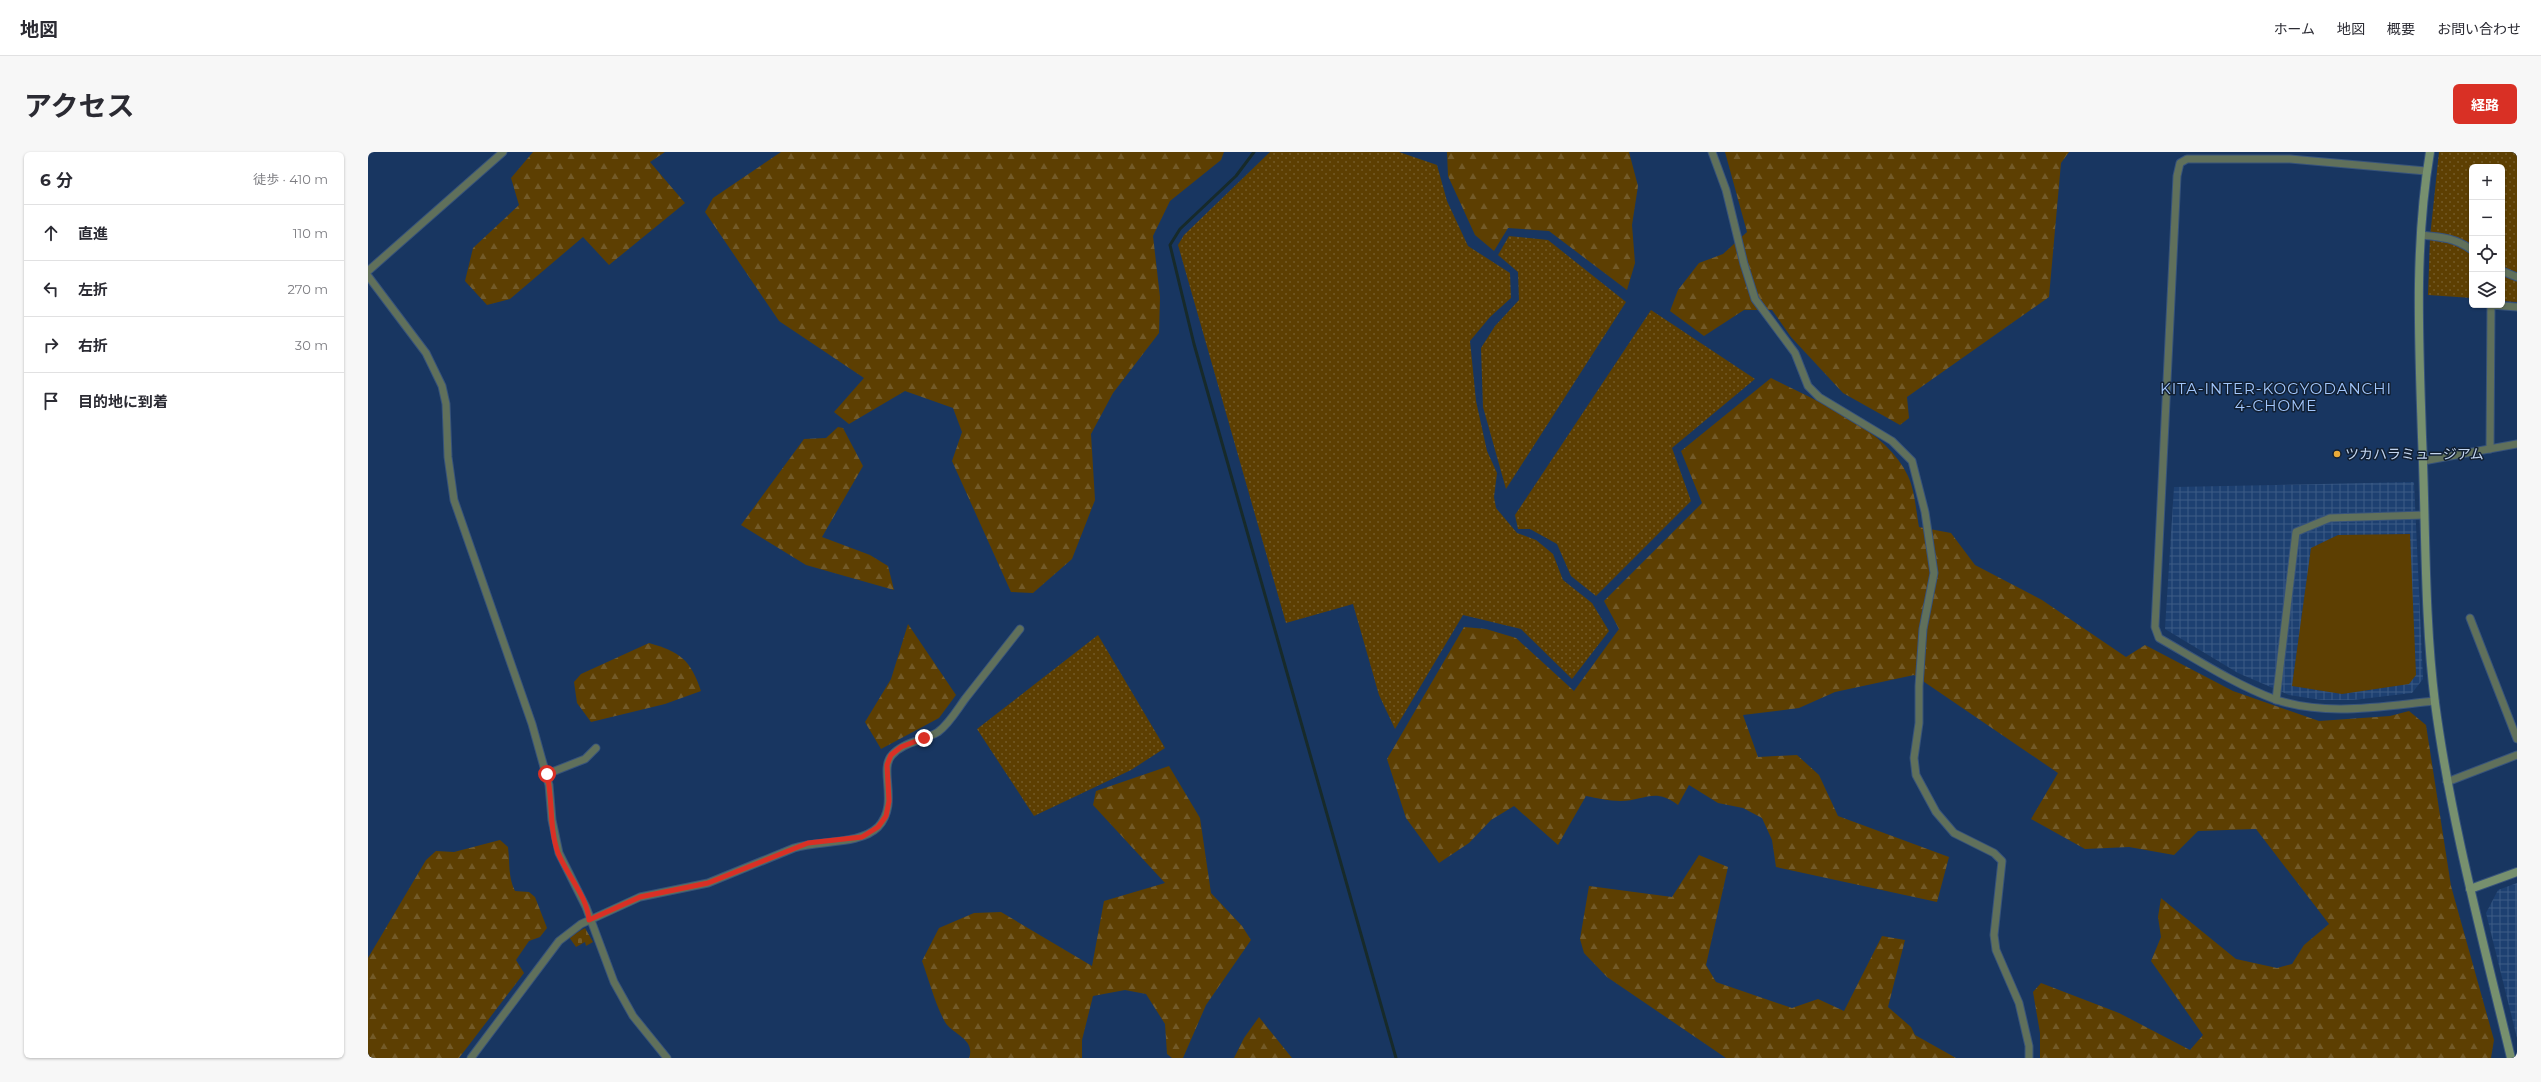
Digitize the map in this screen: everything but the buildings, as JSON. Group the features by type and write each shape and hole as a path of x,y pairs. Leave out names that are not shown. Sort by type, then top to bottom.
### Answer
{"street":[{"path":"368,271 503,152"},
{"path":"1712,152 1726,190 1744,264 1755,299 1794,353 1808,386 1819,397 1892,441 1912,461 1926,512 1934,573 1923,629 1919,686 1920,723 1914,758 1916,775 1936,812 1954,833 1994,853 2002,861 1994,935 1996,950 2019,1003 2028,1040 2029,1058"},
{"path":"2430,152 2426,171 2421,235 2419,354 2427,610 2435,701 2447,782 2470,889 2511,1058"},
{"path":"2426,171 2290,159 2187,159 2180,163 2176,176 2155,627 2159,638 2247,688 2276,700 2298,705 2341,709 2435,701"},
{"path":"2421,235 2447,237 2459,241 2469,248"},
{"path":"2504,272 2517,277"},
{"path":"368,276 426,353 442,386 446,404 448,457 454,500 467,542 518,682 547,774 552,820 558,853 586,907 589,920 614,982 633,1016 667,1058"},
{"path":"2490,449 2491,306 2517,307"},
{"path":"2423,461 2517,444"},
{"path":"2276,700 2296,532 2330,518 2424,516"},
{"path":"2470,618 2517,739"},
{"path":"471,1058 559,941 589,920 640,897 708,883 808,843 862,837 878,827 886,816 889,801 887,765 891,755 901,747 938,731 1020,630"},
{"path":"547,774 586,759 596,748"},
{"path":"2447,782 2517,755"},
{"path":"2470,889 2517,872"}],"shaded area":[{"path":"2414,482 2423,679 2412,693 2353,700 2321,700 2289,695 2238,673 2165,629 2174,487"},
{"path":"2517,883 2517,1038 2486,913 2498,890"}],"green space":[{"path":"533,152 665,152 650,162 685,203 609,265 583,237 510,299 487,305 465,281 473,248 519,205 511,178"},
{"path":"781,152 1224,152 1221,160 1170,201 1153,236 1160,297 1159,333 1113,393 1091,434 1095,500 1072,559 1033,593 1011,592 952,461 962,432 953,408 905,391 849,424 834,412 864,378 779,321 705,212 713,198"},
{"path":"1270,152 1399,152 1437,165 1447,201 1468,246 1510,273 1511,298 1490,317 1470,341 1476,401 1487,451 1497,473 1494,497 1496,508 1517,533 1536,540 1553,554 1563,580 1592,603 1609,631 1572,679 1521,629 1463,615 1395,729 1379,695 1353,604 1286,623 1178,245 1184,235"},
{"path":"1447,152 1629,152 1638,186 1632,225 1635,263 1627,290 1549,231 1508,228 1494,251 1475,235 1448,176"},
{"path":"1725,152 2069,152 2061,163 2049,297 1907,397 1909,418 1900,425 1843,393 1791,337 1772,310 1744,310 1704,336 1670,311 1678,290 1699,263 1723,254 1747,232"},
{"path":"2439,152 2517,152 2517,302 2505,301 2505,164 2469,164 2469,298 2428,295 2430,237"},
{"path":"1509,236 1548,240 1626,302 1506,489 1483,407 1481,348 1495,326 1519,300 1518,272 1498,255"},
{"path":"1651,310 1755,379 1672,448 1691,501 1596,596 1571,576 1557,544 1530,529 1518,529 1515,515"},
{"path":"1771,378 1828,406 1867,430 1884,444 1898,459 1908,476 1914,495 1919,527 1951,533 1975,565 2042,600 2126,657 2145,645 2233,691 2319,721 2390,716 2409,711 2426,725 2451,886 2494,1040 2491,1058 2040,1058 2040,1033 2033,992 2041,983 2119,1013 2190,1050 2203,1035 2151,961 2161,937 2158,917 2161,898 2236,959 2277,968 2292,964 2304,945 2329,924 2256,829 2198,831 2174,855 2129,847 2085,849 2031,819 2058,773 1914,675 1835,692 1799,708 1743,715 1758,757 1797,755 1819,775 1838,816 1949,857 1937,902 1776,867 1772,840 1762,818 1743,808 1718,803 1689,785 1678,805 1670,800 1656,796 1620,801 1586,796 1558,845 1514,806 1491,820 1469,843 1439,863 1406,818 1387,759 1464,627 1486,629 1516,638 1574,691 1619,629 1604,601 1702,503 1681,451"},
{"path":"838,427 843,428 863,466 822,537 870,555 888,566 894,590 806,565 741,525 804,439 826,438"},
{"path":"2410,534 2416,675 2409,684 2342,694 2292,686 2311,548 2338,535"},
{"path":"908,624 956,695 939,718 881,749 865,722 891,679"},
{"path":"1098,635 1165,748 1131,770 1034,816 977,729"},
{"path":"649,643 669,650 682,658 693,671 701,691 665,704 591,722 577,703 574,682 581,674"},
{"path":"1169,766 1200,818 1211,893 1242,926 1251,940 1206,1005 1183,1058 1172,1058 1167,1054 1165,1024 1146,994 1125,990 1093,996 1082,1040 1082,1058 969,1058 970,1051 966,1041 948,1026 941,1015 922,961 939,928 974,913 1001,912 1092,966 1104,901 1165,883 1093,805 1096,791"},
{"path":"500,840 508,847 510,875 515,891 529,892 535,897 547,928 540,937 529,941 516,960 524,973 459,1058 368,1058 368,958 426,860 436,851 454,852"},
{"path":"1699,855 1728,867 1706,965 1716,982 1792,1008 1818,999 1844,1011 1882,936 1905,940 1888,1007 1911,1027 1915,1035 1956,1058 1726,1058 1607,977 1584,953 1580,939 1589,886 1672,897"},
{"path":"585,928 593,942 586,946 585,942 576,947 569,937"},
{"path":"1259,1017 1292,1058 1234,1058 1244,1038"}],"waterway":[{"path":"1254,152 1236,176 1180,229 1170,245 1194,344 1396,1058"}],"place":[{"name":"ツカハラミュージアム","path":"2337,454"}],"district":[{"name":"KITA-INTER-KOGYODANCHI 4-CHOME","path":"2276,396"}],"route":[{"path":"547,774 552,820 558,853 586,907 589,920 617,906 640,897 708,883 808,843 862,837 878,827 886,816 889,801 887,765 891,755 901,747 924,738"}]}
